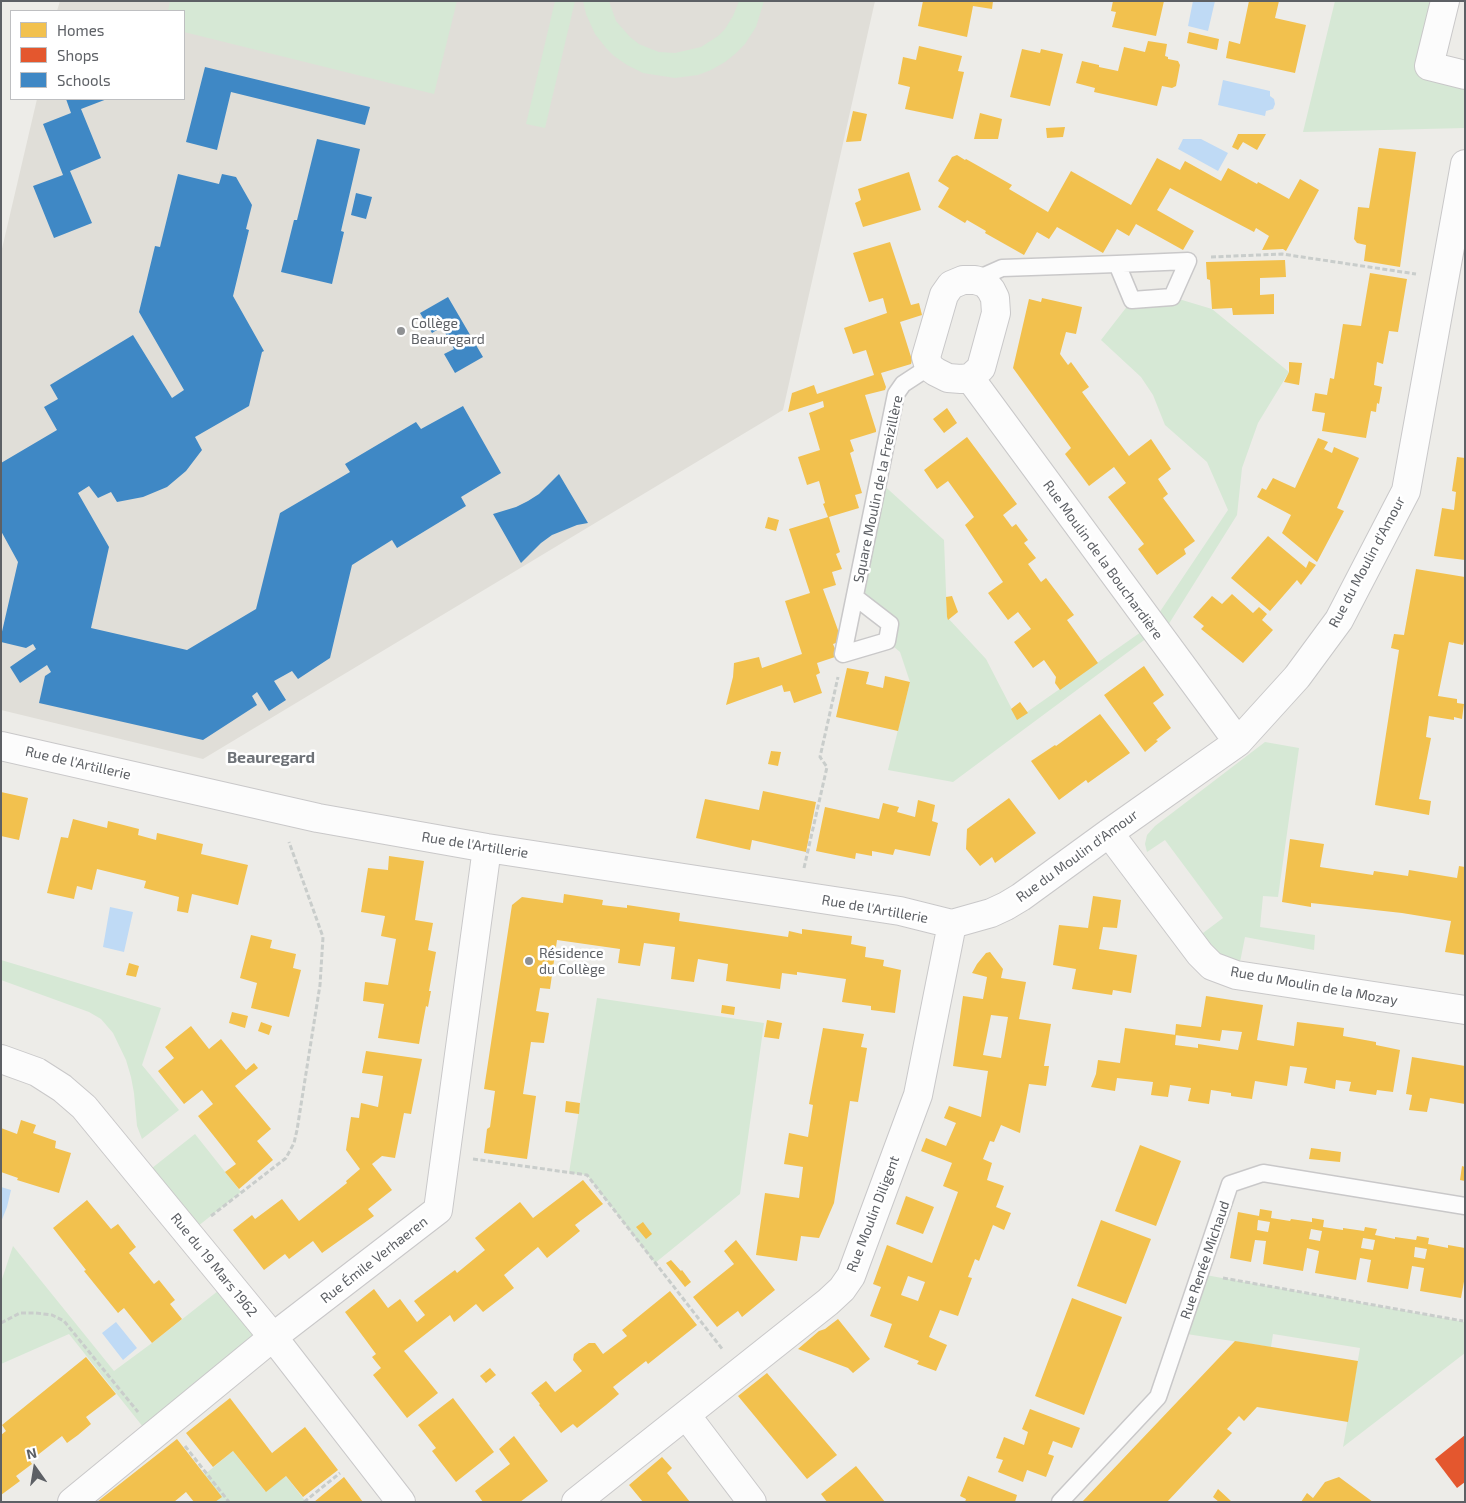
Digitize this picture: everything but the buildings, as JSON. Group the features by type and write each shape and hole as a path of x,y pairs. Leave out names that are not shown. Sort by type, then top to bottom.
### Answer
{"street":[{"path":"1438,3 1429,66 1465,74"},
{"name":"Rue du Moulin d'Amour","path":"952,924 991,913 1022,897 1238,742 1297,677 1339,620 1406,491 1465,164"},
{"path":"963,280 975,280 986,283 995,298 996,312 982,368 970,378 961,379 948,378 930,367 926,357 944,295 951,285 963,280"},
{"name":"Rue Moulin de la Bouchardière","path":"970,378 1238,742"},
{"name":"Rue de l'Artillerie","path":"1,746 318,818 487,848 900,911 952,924"},
{"name":"Rue du Moulin de la Mozay","path":"1109,833 1195,949 1212,966 1236,975 1465,1010"},
{"name":"Rue Émile Verhaeren","path":"72,1502 273,1338 438,1210 487,848"},
{"name":"Rue Moulin Diligent","path":"576,1502 828,1302 842,1289 851,1276 918,1095 952,924"},
{"name":"Rue du 19 Mars 1962","path":"1,1059 37,1072 62,1088 84,1107 273,1338 401,1502"},
{"path":"686,1415 752,1502"}],"lane":[{"path":"975,280 1002,268 1188,261 1172,297 1132,300 1117,264"},
{"name":"Square Moulin de la Freizillère","path":"855,597 890,624 887,641 843,654 896,394 903,384 930,367"},
{"name":"Rue Renée Michaud","path":"1060,1502 1158,1398 1230,1184 1263,1173 1465,1206"}],"path":[{"path":"1188,261 1198,257 1282,254 1445,279"},
{"path":"798,896 827,767 820,756 843,654"},
{"path":"188,1234 286,1158 298,1130 320,985 323,937 277,808"},
{"path":"446,1155 587,1175 740,1372"},
{"path":"1200,1274 1463,1322"},
{"path":"1,1323 20,1313 52,1315 64,1321 155,1434"},
{"path":"193,1456 229,1502"},
{"path":"304,1502 340,1473"}],"shaded area":[{"name":"Collège Beauregard","path":"60,1 875,1 783,410 203,759 1,710 1,253 37,100 185,100 185,10 57,10"}],"green space":[{"path":"170,1 457,1 434,94 185,32 185,10 168,10"},
{"path":"555,1 575,1 545,128 526,124"},
{"path":"583,1 609,1 616,21 630,37 639,44 659,52 675,53 701,47 718,36 733,16 739,1 764,1 756,27 745,44 735,54 711,70 698,75 675,78 643,73 614,56 595,34 586,14"},
{"path":"1335,1 1445,1 1429,66 1465,75 1465,128 1303,132"},
{"path":"1172,297 1212,309 1289,372 1258,423 1242,468 1237,515 1160,638 1155,632 953,782 888,770 910,682 900,652 887,641 890,624 855,597 879,481 944,540 947,617 986,659 1017,719 1151,625 1228,510 1207,462 1165,425 1153,395 1141,377 1101,340 1132,300"},
{"path":"1265,742 1299,748 1278,897 1263,896 1260,927 1315,935 1314,950 1245,937 1240,962 1219,955 1199,936 1223,918 1165,840 1147,852 1145,844 1147,835 1155,826"},
{"path":"1,960 161,1008 142,1065 179,1110 142,1139 137,1126 131,1077 126,1060 113,1033 101,1019 89,1012 1,980"},
{"path":"597,998 764,1023 740,1194 655,1263 587,1175 569,1173"},
{"path":"195,1134 241,1192 188,1234 142,1176"},
{"path":"13,1246 114,1371 228,1283 273,1337 151,1437 69,1334 1,1364 1,1282"},
{"path":"1200,1274 1465,1322 1465,1353 1343,1447 1360,1348 1273,1334 1271,1347 1180,1333"},
{"path":"233,1451 265,1491 286,1476 306,1502 215,1502 204,1475"}],"water":[{"path":"1193,1 1215,1 1208,31 1188,26"},
{"path":"1223,80 1270,91 1270,96 1274,99 1275,104 1273,109 1266,111 1265,116 1218,105"},
{"path":"1183,139 1201,139 1228,153 1218,171 1178,149"},
{"path":"110,907 133,912 124,952 103,947"},
{"path":"1,1187 11,1190 1,1222"},
{"path":"116,1322 137,1348 123,1360 102,1333"}],"place":[{"name":"Collège Beauregard","path":"401,331"},
{"name":"Résidence du Collège","path":"529,961"}],"district":[{"name":"Beauregard","path":"271,758"}]}
